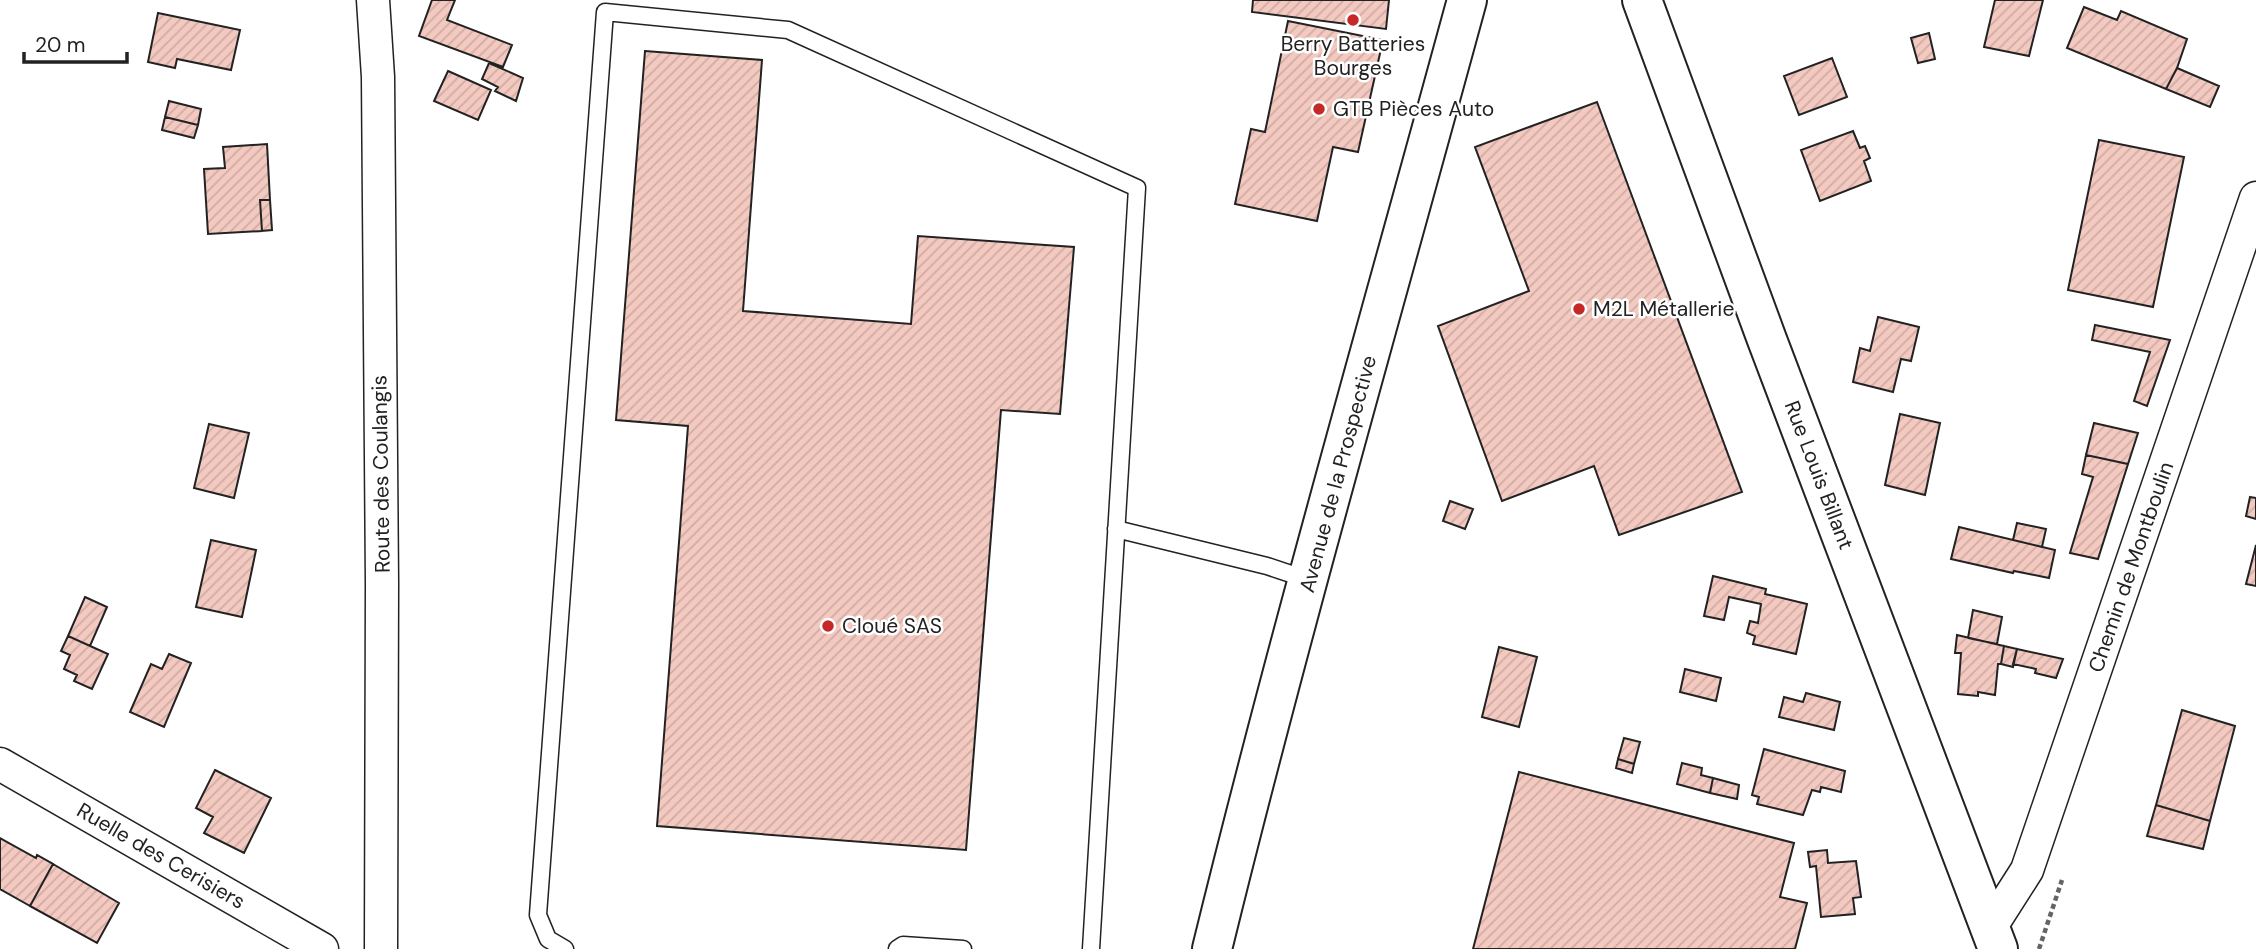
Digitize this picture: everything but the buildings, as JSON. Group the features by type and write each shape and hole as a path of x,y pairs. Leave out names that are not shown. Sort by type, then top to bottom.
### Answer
{"main road":[{"name":"Avenue de la Prospective","path":"1212,949 1265,733 1467,0"},
{"name":"Rue Louis Billant","path":"1642,0 1766,337 1994,939"}],"street":[{"name":"Route des Coulangis","path":"373,0 378,78 382,584 381,949"},
{"name":"Chemin de Montboulin","path":"1994,939 2027,870 2256,198"},
{"name":"Ruelle des Cerisiers","path":"0,764 322,949"}],"lane":[{"path":"565,949 548,939 538,915 605,12 788,30 1137,188 1091,949"},
{"path":"1116,529 1267,566 1309,580"},
{"path":"897,949 903,945 963,949"}],"place":[{"name":"Berry Batteries Bourges","path":"1353,20"},
{"name":"GTB Pièces Auto","path":"1319,109"},
{"name":"M2L Métallerie","path":"1579,309"},
{"name":"Cloué SAS","path":"828,626"}]}
